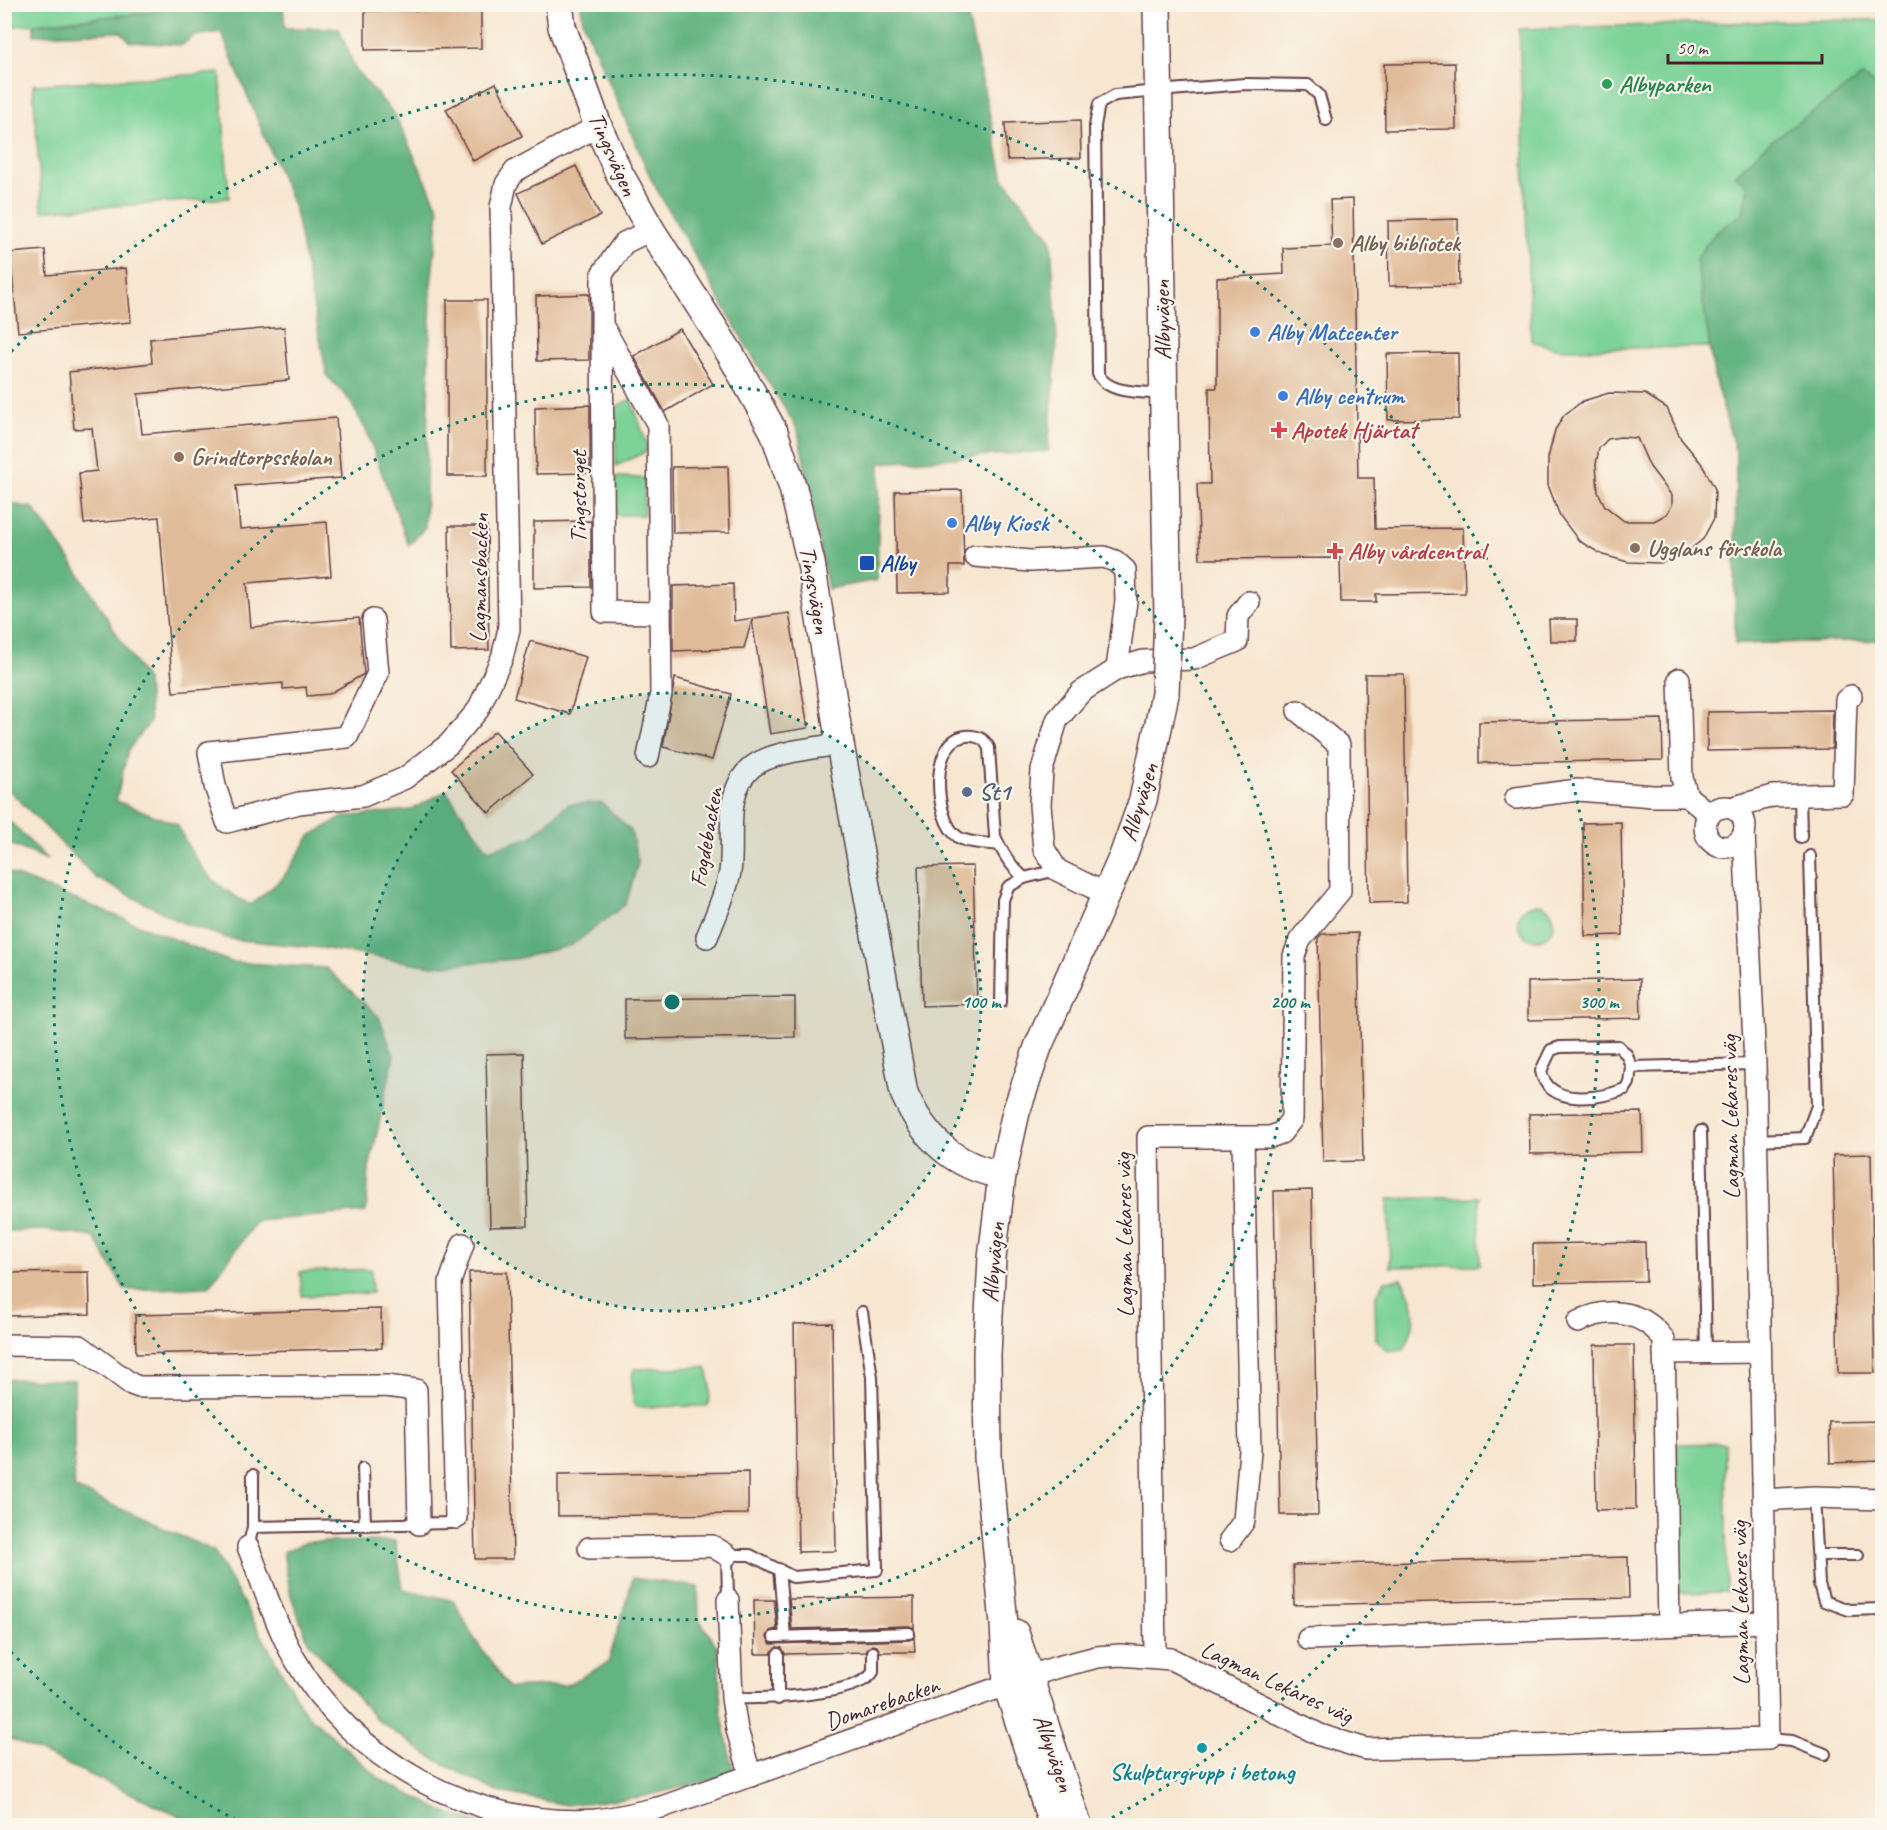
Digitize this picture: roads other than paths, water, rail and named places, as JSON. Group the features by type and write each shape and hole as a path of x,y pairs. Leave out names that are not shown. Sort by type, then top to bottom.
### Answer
{"street":[{"name":"Tingsvägen","path":"559,4 562,27 598,126 627,191 724,345 774,432 803,523 840,744 904,1093 915,1117 932,1141 966,1165 980,1171 1002,1175"},
{"name":"Albyvägen","path":"1053,1826 1004,1624 998,1577 988,1458 987,1354 992,1258 1002,1175 1016,1112 1038,1047 1106,894 1143,800 1165,694 1168,616 1157,4"},
{"name":"Lagmansbacken","path":"373,620 378,673 347,737 209,752 215,786 227,822 299,802 363,796 405,778 449,744 478,710 502,658 509,629 501,219 503,195 506,184 515,171 598,126"},
{"name":"Tingstorget","path":"651,230 624,243 602,274 604,612 660,613"},
{"name":"Tingstorget","path":"602,325 658,425 661,694 648,757"},
{"path":"975,555 1030,561 1104,557 1115,561 1125,570 1126,601 1117,669"},
{"path":"1106,894 1058,870 1044,849 1041,794 1047,749 1057,720 1081,692 1117,669 1143,661 1194,659 1237,641 1238,616 1249,602"},
{"path":"1679,679 1682,777 1687,796 1710,815"},
{"path":"1731,808 1741,815 1744,832 1732,846 1714,843 1707,833 1710,815 1720,808 1731,808 1773,796 1843,794 1846,700 1851,696"},
{"path":"1230,1540 1244,1521 1250,1450 1243,1139 1270,1137 1281,1133 1292,1119 1294,956 1300,940 1340,891 1339,745 1298,711"},
{"name":"Fogdebacken","path":"707,937 730,873 733,803 742,779 752,767 771,758 840,744"},
{"path":"1516,798 1578,790 1653,796 1687,796"},
{"name":"Lagman Lekares väg","path":"1018,1681 1097,1657 1155,1656 1171,1659 1320,1735 1366,1749 1768,1739 1755,1064 1744,832"},
{"name":"Lagman Lekares väg","path":"1155,1656 1148,1137 1243,1139"},
{"path":"456,1518 450,1282 464,1244"},
{"path":"1578,1322 1591,1315 1633,1314 1657,1330 1664,1340 1669,1625"},
{"path":"4,1346 80,1346 131,1384 139,1387 386,1386 416,1390 419,1524"},
{"path":"1664,1353 1760,1352"},
{"path":"1764,1500 1814,1497 1882,1499"},
{"name":"Domarebacken","path":"251,1537 279,1628 294,1658 339,1719 370,1749 399,1768 454,1797 495,1811 540,1818 595,1820 662,1807 1018,1681"},
{"path":"589,1548 712,1546 727,1555"},
{"path":"729,1600 732,1698 737,1730 751,1776"},
{"path":"1308,1639 1766,1622"},
{"name":"Albyvägen","path":"1018,1681 1078,1826"}],"lane":[{"path":"1163,394 1113,388 1104,384 1098,374 1095,126 1099,104 1115,95 1158,90 1245,84 1308,85 1319,95 1326,120"},
{"path":"999,845 959,838 947,824 941,806 940,766 947,746 956,739 976,736 985,740 989,748 995,836 999,845 1003,856 1024,878"},
{"path":"1800,795 1801,837"},
{"path":"1756,1140 1804,1138 1817,1106 1810,855"},
{"path":"1001,1002 1003,900 1008,887 1024,878 1058,870"},
{"path":"1618,1046 1627,1055 1631,1067 1629,1083 1625,1089 1598,1096 1559,1096 1543,1081 1541,1071 1551,1050 1560,1047 1618,1046"},
{"path":"1631,1067 1755,1064"},
{"path":"1701,1131 1706,1353"},
{"path":"729,1600 727,1555 750,1555 794,1577 877,1570 872,1377 862,1312"},
{"path":"363,1468 365,1525"},
{"path":"254,1475 251,1537 365,1525 451,1523 456,1518"},
{"path":"1814,1497 1820,1584 1824,1601 1849,1610 1882,1609"},
{"path":"1818,1555 1858,1555"},
{"path":"779,1569 780,1637 909,1633"},
{"path":"732,1698 778,1699 860,1684 873,1672 873,1652"},
{"path":"778,1654 778,1699"},
{"path":"1768,1739 1792,1741 1825,1754"}],"place":[{"name":"Albyparken","path":"1607,84"},
{"name":"Alby bibliotek","path":"1338,243"},
{"name":"Alby Matcenter","path":"1255,332"},
{"name":"Alby centrum","path":"1283,396"},
{"name":"Apotek Hjärtat","path":"1279,430"},
{"name":"Grindtorpsskolan","path":"179,457"},
{"name":"Alby Kiosk","path":"952,523"},
{"name":"Ugglans förskola","path":"1635,548"},
{"name":"Alby vårdcentral","path":"1335,551"},
{"name":"Alby","path":"867,563"},
{"name":"St1","path":"967,792"},
{"name":"Skulpturgrupp i betong","path":"1202,1748"}]}
